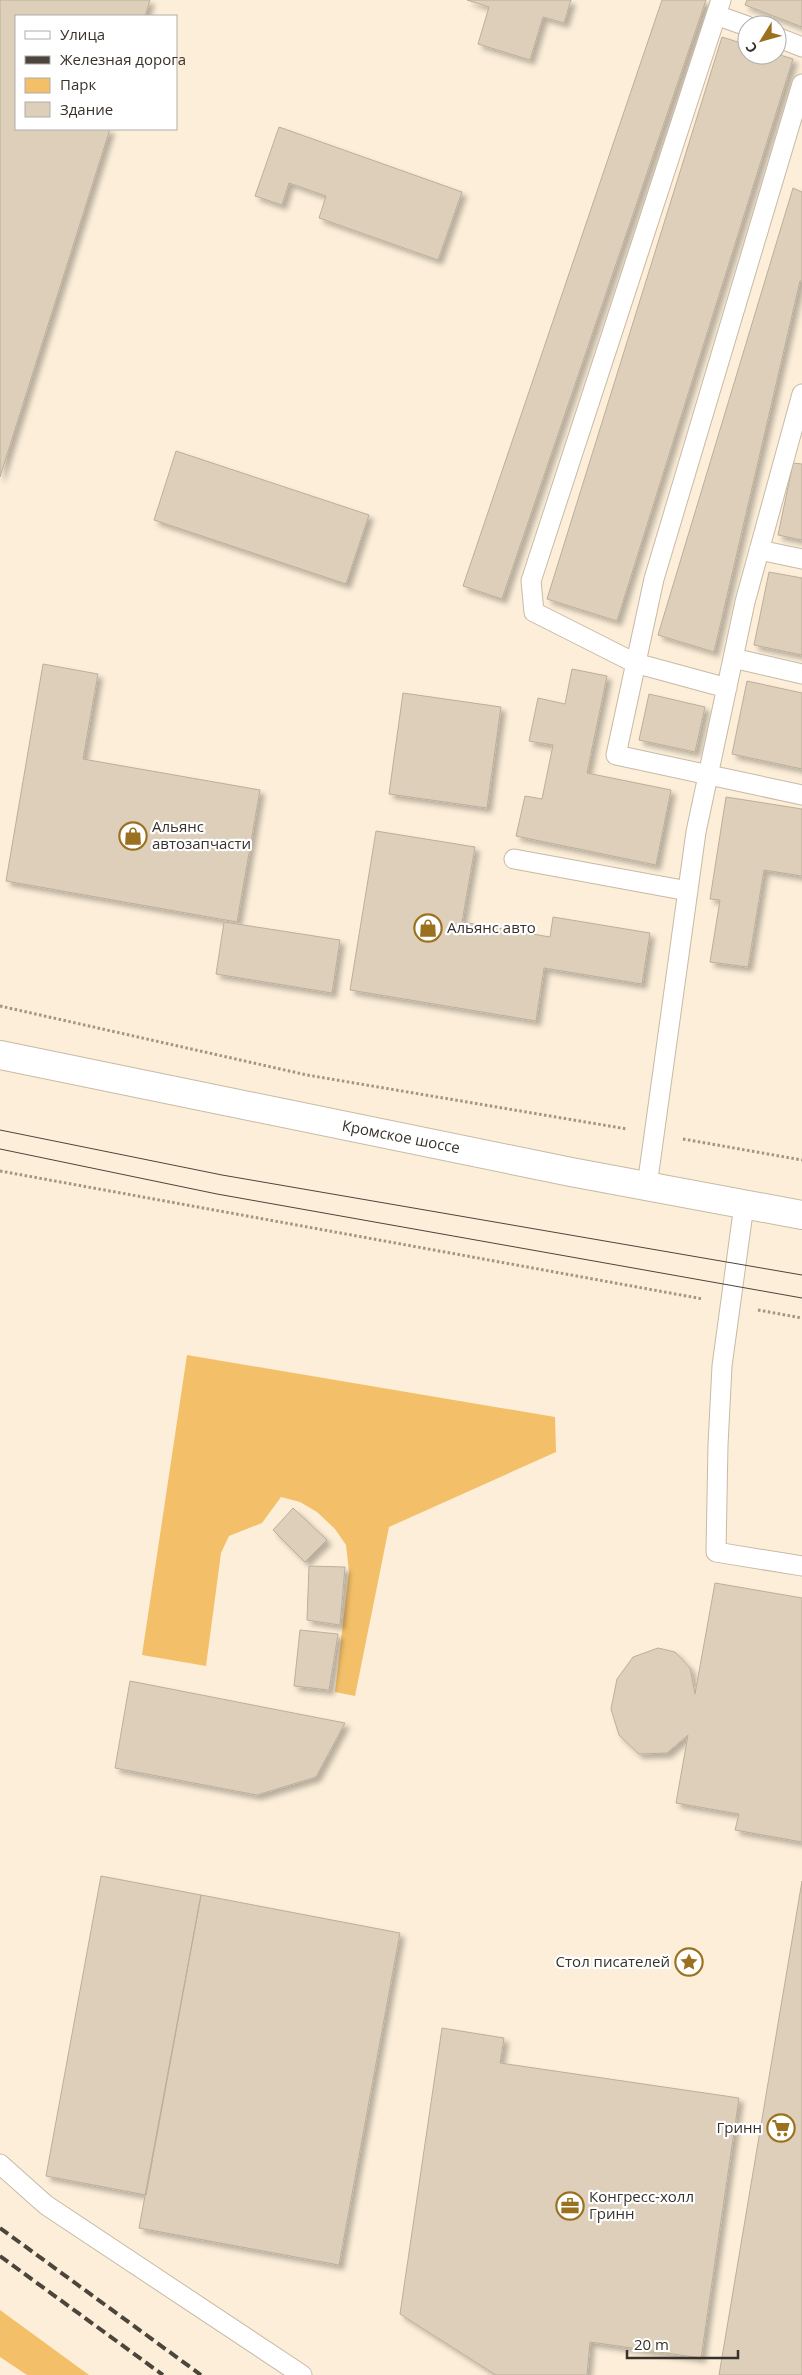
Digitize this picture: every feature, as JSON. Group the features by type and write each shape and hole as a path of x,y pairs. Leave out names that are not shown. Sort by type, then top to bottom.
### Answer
{"main road":[{"name":"Кромское шоссе","path":"0,1056 647,1186 802,1215"}],"lane":[{"path":"727,688 636,663 534,612 531,581 718,7 737,19"},
{"path":"787,42 802,47"},
{"path":"802,84 654,579 616,755 802,794"},
{"path":"647,1186 696,832 745,602 759,550 795,443 802,394"},
{"path":"759,550 802,559"},
{"path":"733,658 802,674"},
{"path":"514,859 688,891"},
{"path":"744,1205 722,1366 716,1552 802,1566"},
{"path":"0,2164 46,2205 302,2375"}],"path":[{"path":"0,1006 307,1075 802,1160"},
{"path":"0,1171 802,1318"}],"green space":[{"path":"187,1355 555,1417 556,1452 389,1527 355,1696 335,1692 349,1571 346,1545 335,1529 317,1512 300,1502 281,1497 262,1523 229,1536 221,1553 206,1666 142,1655"},
{"path":"0,2310 89,2375 27,2375 0,2357"}],"building":[{"path":"0,0 150,0 145,15 15,15 15,130 110,130 0,477"},
{"path":"467,0 571,0 564,23 543,17 530,60 478,44 489,7"},
{"path":"662,0 706,0 502,599 463,586"},
{"path":"747,0 802,0 802,27 787,21 787,15 771,15 745,5"},
{"path":"722,37 737,42 737,65 787,65 787,57 793,59 617,621 547,599"},
{"path":"279,127 462,192 438,260 319,218 326,196 289,183 282,205 255,196"},
{"path":"793,188 802,192 802,281 800,281 714,652 658,635"},
{"path":"176,451 369,515 346,584 154,520"},
{"path":"793,463 802,464 802,540 778,535"},
{"path":"769,572 802,578 802,655 754,645"},
{"name":"Альянс автозапчасти","path":"43,664 98,674 83,759 260,790 237,922 6,881"},
{"path":"572,669 607,676 587,773 671,790 656,865 516,836 525,796 542,799 553,745 529,741 538,698 565,704"},
{"path":"747,681 802,693 802,769 732,754"},
{"path":"403,693 501,707 487,808 389,794"},
{"path":"649,694 705,707 695,752 639,740"},
{"path":"726,797 802,809 802,876 764,870 748,967 710,962 720,900 710,899"},
{"name":"Альянс авто","path":"376,831 475,847 462,922 550,937 553,917 650,933 642,984 544,968 536,1021 350,990"},
{"path":"224,922 340,940 332,993 216,974"},
{"path":"293,1508 327,1540 305,1562 273,1530"},
{"path":"309,1566 345,1567 340,1625 307,1620"},
{"path":"715,1583 802,1598 802,1842 735,1830 739,1814 676,1803 688,1735 667,1753 639,1754 619,1735 611,1709 617,1679 633,1657 658,1648 675,1652 690,1668 695,1694"},
{"path":"300,1630 338,1634 329,1690 294,1686"},
{"path":"130,1681 345,1723 316,1777 257,1795 115,1768"},
{"path":"101,1876 201,1895 146,2195 46,2176"},
{"name":"Гринн","path":"802,1881 802,2375 719,2375"},
{"path":"201,1895 400,1933 339,2265 139,2228"},
{"name":"Конгресс-холл Гринн","path":"442,2028 504,2038 500,2063 739,2098 701,2358 590,2342 587,2375 496,2375 400,2314"}],"tram line":[{"path":"0,1130 222,1175 802,1275"},
{"path":"0,1149 217,1194 802,1298"}],"railway":[{"path":"0,2228 201,2375"},
{"path":"0,2256 163,2375"}],"place":[{"name":"Альянс автозапчасти","path":"133,836"},
{"name":"Альянс авто","path":"428,928"},
{"name":"Стол писателей","path":"689,1962"},
{"name":"Гринн","path":"781,2128"},
{"name":"Конгресс-холл Гринн","path":"570,2206"}]}
